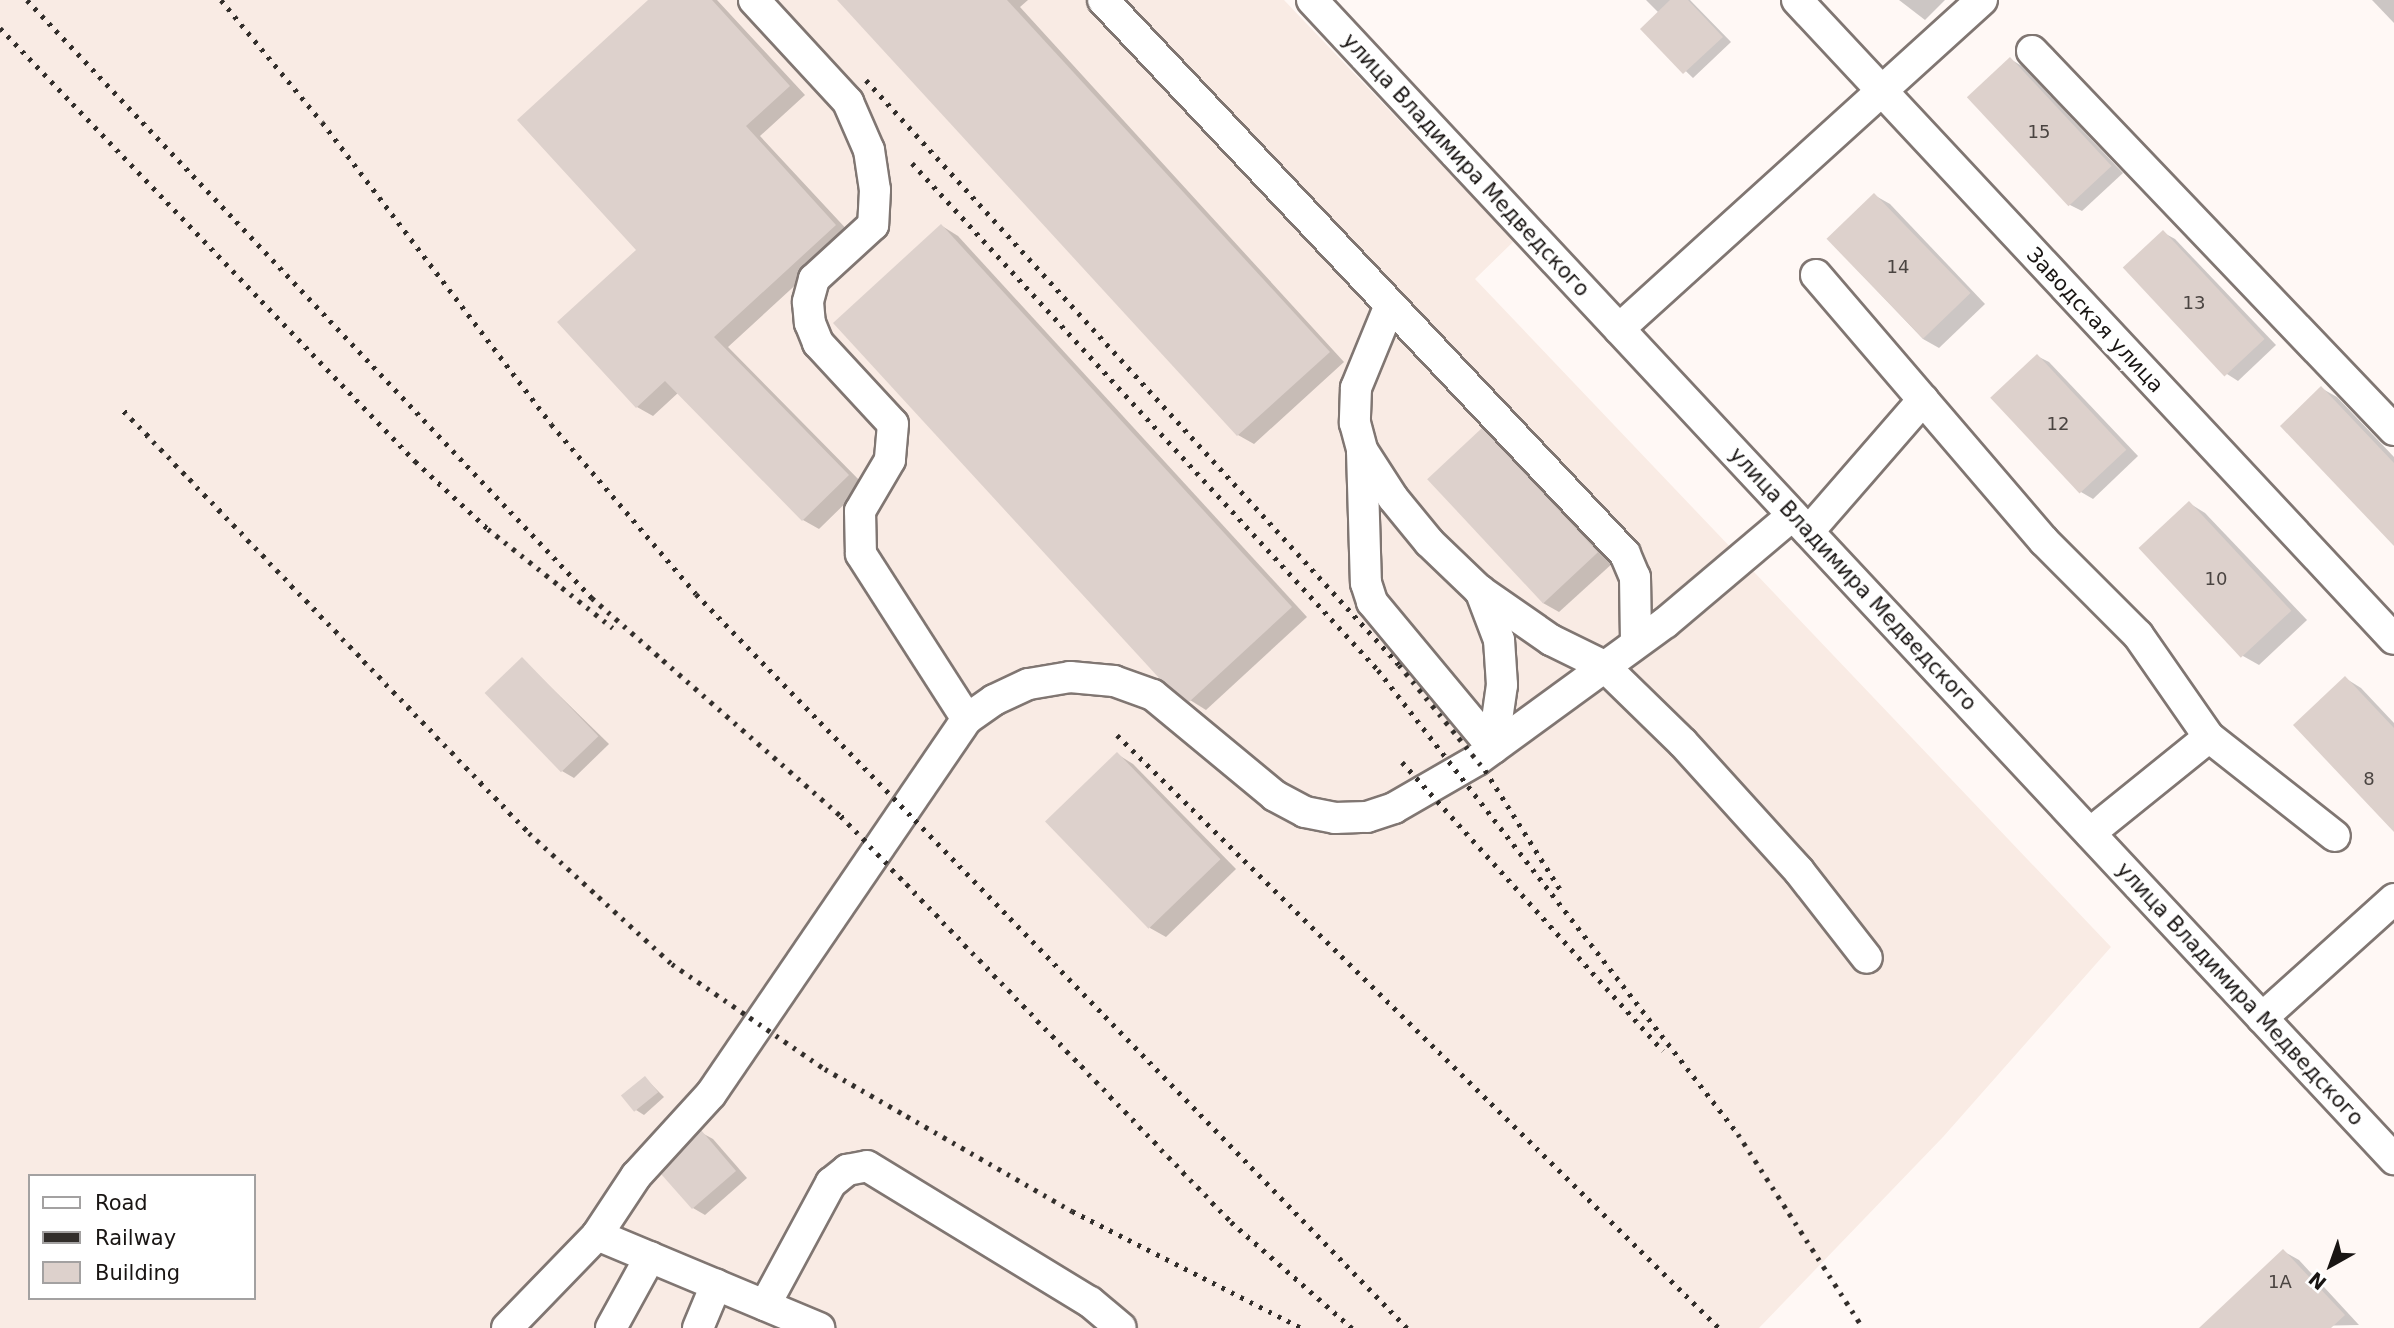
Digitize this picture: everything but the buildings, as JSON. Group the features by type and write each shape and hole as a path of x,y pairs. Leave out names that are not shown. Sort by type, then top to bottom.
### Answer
{"street":[{"path":"754,0 848,102 869,150 875,190 873,225 814,279 808,302 810,323 818,343 893,424 890,460 860,511 861,554 967,719"},
{"path":"1103,0 1625,554 1635,577 1636,643"},
{"name":"улица Владимира Медведского","path":"1312,0 2394,1158"},
{"name":"Заводская улица","path":"1797,0 2394,639"},
{"path":"1619,329 1982,0"},
{"path":"2032,51 2394,430"},
{"path":"1816,275 2044,541 2138,635 2209,737 2335,836"},
{"path":"1390,305 1356,388 1355,423 1362,450 1366,583 1372,602 1493,748"},
{"path":"507,1328 597,1235 636,1176 711,1094 967,719 993,700 1029,684 1070,677 1114,681 1153,695 1275,796 1305,811 1335,818 1367,817 1394,808 1493,748 1801,523 1923,400"},
{"path":"1362,450 1429,542 1479,590 1551,640 1604,666 1733,795 1867,958"},
{"path":"1479,590 1500,651 1502,685 1493,748"},
{"path":"2090,833 2209,737"},
{"path":"2262,1018 2394,899"},
{"path":"765,1305 831,1183 847,1170 867,1166 1090,1302 1121,1328"},
{"path":"597,1235 820,1328"},
{"path":"611,1328 650,1257"},
{"path":"698,1328 716,1285"}],"shaded area":[{"path":"0,0 1284,0 1514,241 1475,279 2111,947 1943,1137 1759,1328 0,1328"}],"railway":[{"path":"27,0 592,598 841,816 1231,1222 1352,1328"},
{"path":"221,0 322,122 551,424 696,594 1407,1328"},
{"path":"0,28 415,461 488,529 613,628"},
{"path":"866,80 1399,665 1485,770 1560,889"},
{"path":"912,163 1378,670 1738,1134 1863,1328"},
{"path":"124,411 529,833 672,964 825,1069 1072,1211 1302,1328"},
{"path":"1117,735 1719,1328"},
{"path":"1402,762 1663,1051"}]}
